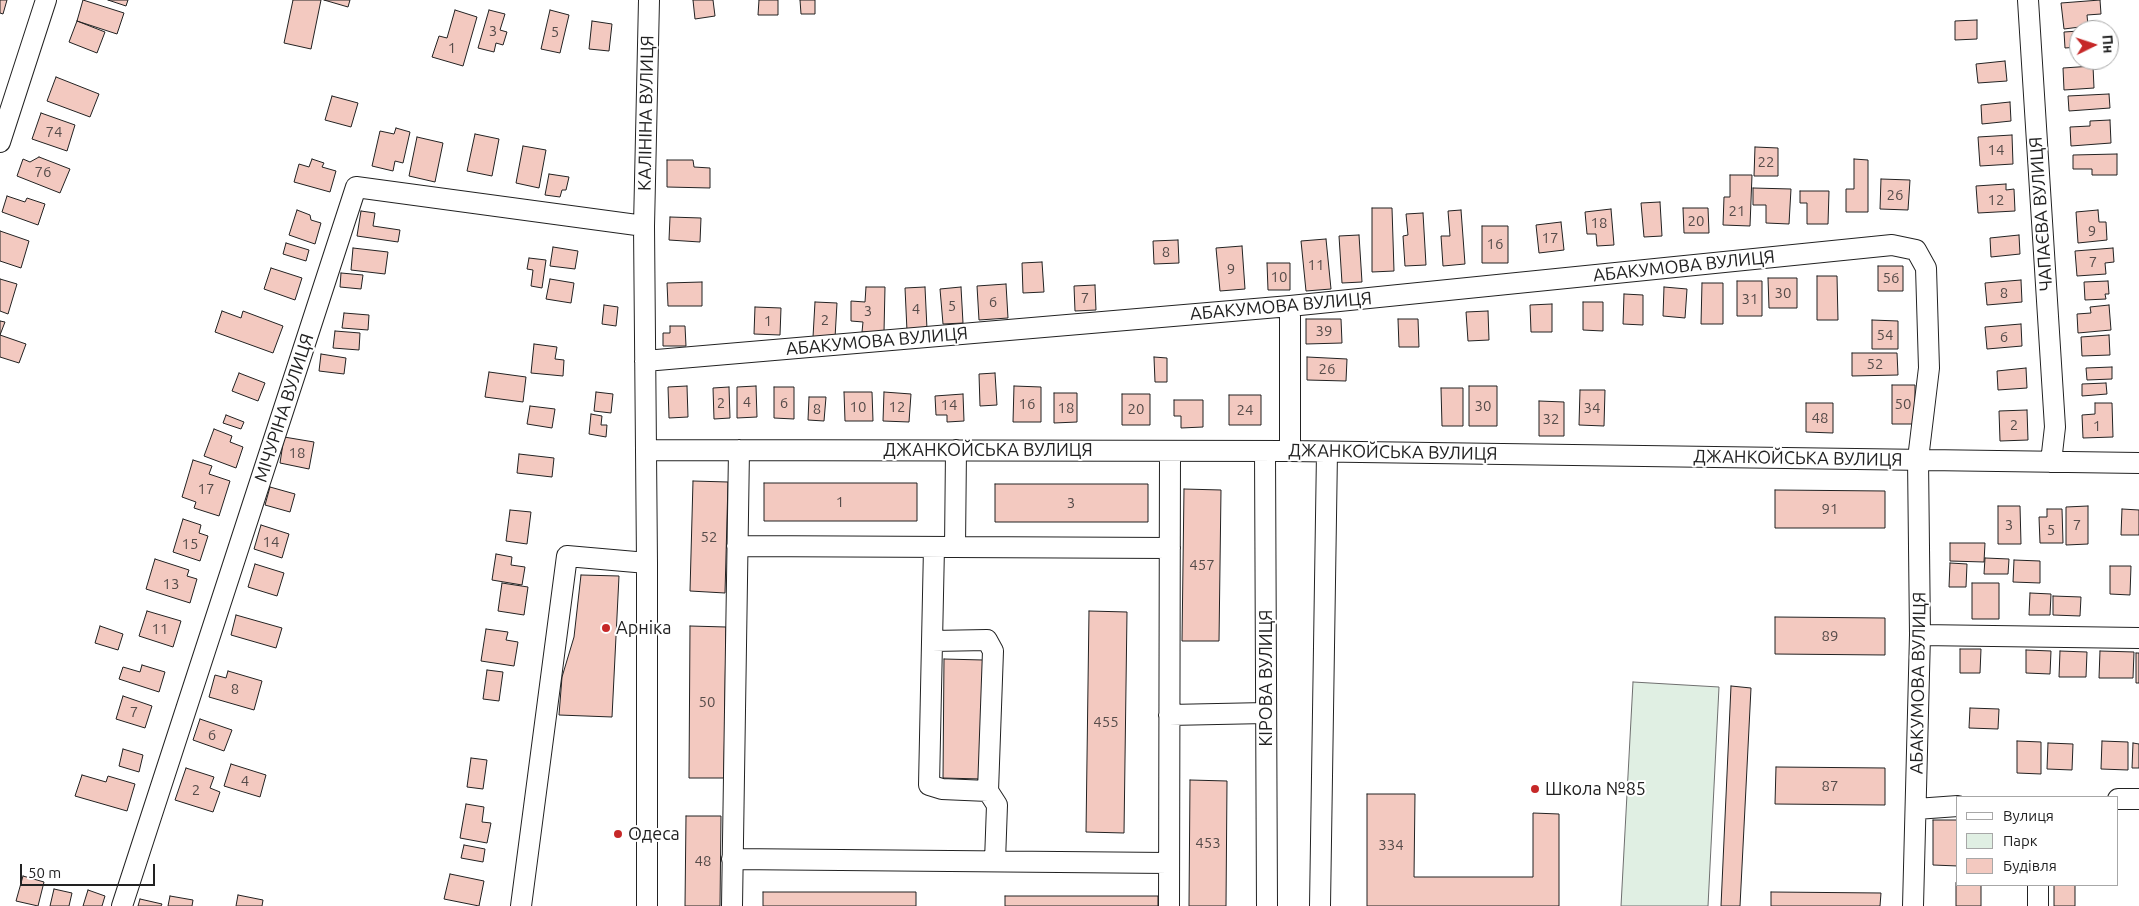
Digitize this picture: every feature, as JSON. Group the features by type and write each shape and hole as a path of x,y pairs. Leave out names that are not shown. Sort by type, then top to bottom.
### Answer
{"street":[{"path":"0,142 46,0"},
{"name":"КАЛІНІНА ВУЛИЦЯ","path":"647,906 647,563 644,226 649,0"},
{"name":"ЧАПАЄВА ВУЛИЦЯ","path":"2028,0 2054,427 2051,462"},
{"name":"МІЧУРІНА ВУЛИЦЯ","path":"122,906 356,187 644,226"},
{"name":"АБАКУМОВА ВУЛИЦЯ","path":"645,361 1290,306 1892,245 1916,250 1926,268 1929,368 1918,459 1920,635 1913,906"},
{"path":"1290,306 1290,451"},
{"name":"ДЖАНКОЙСЬКА ВУЛИЦЯ","path":"646,450 1290,451 2139,463"},
{"path":"732,906 738,450"},
{"path":"954,547 956,450"},
{"path":"1169,906 1170,451"},
{"name":"КІРОВА ВУЛИЦЯ","path":"1265,451 1267,906"},
{"path":"1320,906 1327,452"},
{"path":"737,546 1170,548"},
{"path":"934,547 930,786 942,789 988,791"},
{"path":"522,906 567,556 647,563"},
{"path":"1920,635 2139,638"},
{"path":"932,641 987,640 993,651 988,791 997,805 995,862"},
{"path":"1169,715 1266,713"},
{"path":"2119,799 2139,799"},
{"path":"1916,809 1956,806"},
{"path":"732,859 1168,863"},
{"path":"2038,886 2038,906"}],"green space":[{"path":"1633,682 1719,687 1708,906 1621,906"}],"building":[{"path":"0,0 7,0 3,14 0,13"},
{"path":"83,0 124,13 117,34 77,21"},
{"path":"108,0 128,0 126,6"},
{"path":"293,0 321,0 311,49 284,43"},
{"path":"324,0 350,0 348,7"},
{"path":"693,0 713,0 715,16 695,19"},
{"path":"759,0 778,0 778,15 758,15"},
{"path":"800,0 815,0 815,14 801,14"},
{"path":"2100,0 2101,14 2087,15 2087,20 2069,20 2069,28 2064,29 2061,3"},
{"path":"455,10 477,17 463,66 432,57 439,36 447,38"},
{"path":"489,10 505,14 500,30 507,32 503,45 496,43 494,52 478,48"},
{"path":"550,10 569,15 560,53 541,49"},
{"path":"1977,20 1977,39 1955,40 1955,21"},
{"path":"77,21 105,32 97,53 69,42"},
{"path":"592,21 612,24 609,51 589,49"},
{"path":"2064,32 2069,32 2069,48 2065,48"},
{"path":"2005,61 2007,81 1978,83 1976,64"},
{"path":"2063,68 2069,68 2069,70 2093,70 2094,88 2064,90"},
{"path":"56,77 99,94 90,117 47,101"},
{"path":"2109,94 2110,108 2069,111 2068,96"},
{"path":"332,96 358,103 351,127 325,120"},
{"path":"2010,102 2011,121 1982,124 1981,105"},
{"path":"41,113 75,125 67,151 32,139"},
{"path":"2110,120 2111,143 2071,146 2070,127 2090,126 2090,121"},
{"path":"396,128 410,132 403,163 395,161 393,171 372,166 380,131 394,134"},
{"path":"475,134 499,139 492,176 467,171"},
{"path":"2012,135 2013,164 1980,166 1978,137"},
{"path":"417,137 443,143 435,182 409,176"},
{"path":"523,146 546,150 539,188 516,183"},
{"path":"1755,147 1778,148 1778,176 1754,176"},
{"path":"2117,154 2117,175 2092,175 2092,169 2073,169 2073,155"},
{"path":"39,157 70,169 60,193 17,176 23,159 30,162"},
{"path":"312,159 324,163 322,167 336,171 330,192 294,182 299,164 309,167"},
{"path":"1854,159 1868,160 1868,212 1846,212 1846,189 1854,189"},
{"path":"667,160 693,160 694,167 710,168 710,188 667,187"},
{"path":"549,174 569,177 566,190 562,190 560,197 545,195"},
{"path":"1730,175 1752,175 1750,226 1723,225 1724,197 1730,197"},
{"path":"1881,179 1910,180 1908,210 1880,209"},
{"path":"2006,184 2006,190 2014,189 2015,211 1978,213 1976,186"},
{"path":"1753,188 1791,189 1789,224 1766,223 1766,205 1753,205"},
{"path":"1800,191 1829,191 1828,224 1807,224 1807,203 1800,203"},
{"path":"7,196 25,202 27,198 45,204 38,225 2,212"},
{"path":"1660,202 1662,236 1644,237 1641,203"},
{"path":"1372,208 1392,208 1394,271 1372,272"},
{"path":"1683,208 1708,208 1709,233 1684,233"},
{"path":"1611,209 1614,245 1597,246 1596,234 1587,234 1585,212"},
{"path":"297,210 310,215 311,220 321,223 315,244 289,235"},
{"path":"1461,210 1465,264 1443,266 1441,236 1450,236 1448,211"},
{"path":"2098,210 2099,222 2106,222 2107,240 2078,243 2076,212"},
{"path":"361,211 375,213 373,226 400,230 398,242 357,236"},
{"path":"1423,213 1426,265 1405,266 1403,236 1408,235 1406,214"},
{"path":"670,217 701,218 700,242 669,240"},
{"path":"1561,222 1564,250 1539,253 1536,225"},
{"path":"1482,226 1508,226 1508,263 1482,263"},
{"path":"0,231 29,241 21,268 0,261"},
{"path":"1359,235 1362,282 1342,283 1339,236"},
{"path":"2019,235 2020,254 1991,257 1990,238"},
{"path":"1326,239 1331,289 1306,291 1301,241"},
{"path":"1178,240 1179,263 1154,264 1153,241"},
{"path":"286,243 309,250 306,261 283,254"},
{"path":"1242,246 1245,289 1220,291 1216,248"},
{"path":"553,247 578,251 575,269 550,266"},
{"path":"353,248 388,252 385,274 351,270"},
{"path":"2113,248 2114,262 2105,263 2106,274 2077,276 2075,251"},
{"path":"529,258 546,260 542,288 531,286 533,270 527,269"},
{"path":"1042,262 1044,292 1023,293 1022,263"},
{"path":"1267,263 1290,263 1290,290 1268,290"},
{"path":"1878,266 1903,266 1903,291 1878,291"},
{"path":"271,268 302,278 295,300 264,289"},
{"path":"341,273 363,275 361,289 340,287"},
{"path":"1817,276 1837,276 1838,320 1817,320"},
{"path":"1768,278 1797,278 1797,308 1769,308"},
{"path":"0,279 17,284 8,314 0,311"},
{"path":"550,279 574,283 571,303 546,299"},
{"path":"2021,280 2022,302 1987,305 1985,283"},
{"path":"1737,281 1762,281 1762,316 1737,316"},
{"path":"2108,281 2109,294 2105,294 2106,299 2085,300 2084,282"},
{"path":"702,282 702,306 668,306 667,283"},
{"path":"1702,283 1723,283 1723,324 1701,324"},
{"path":"1006,284 1008,318 979,320 977,286"},
{"path":"1095,285 1096,310 1075,311 1074,286"},
{"path":"866,287 885,287 884,332 862,332 863,322 851,321 851,301 865,302"},
{"path":"925,287 927,329 907,331 905,288"},
{"path":"961,287 963,323 943,324 940,289"},
{"path":"1664,287 1687,289 1685,318 1663,316"},
{"path":"1624,294 1643,295 1643,325 1623,324"},
{"path":"815,302 837,303 835,338 813,337"},
{"path":"1583,302 1603,302 1603,331 1583,330"},
{"path":"1552,304 1552,332 1531,332 1530,305"},
{"path":"604,305 618,307 616,326 602,324"},
{"path":"2109,305 2111,330 2078,333 2077,314 2091,313 2090,307"},
{"path":"755,307 781,308 780,335 754,334"},
{"path":"222,311 241,318 243,311 283,326 273,353 215,332"},
{"path":"1488,311 1489,340 1468,341 1466,312"},
{"path":"344,313 369,315 368,330 342,328"},
{"path":"1306,319 1341,319 1342,343 1306,344"},
{"path":"1398,319 1418,319 1419,347 1399,347"},
{"path":"1872,320 1898,321 1898,349 1872,349"},
{"path":"0,321 5,322 0,335"},
{"path":"2021,324 2022,346 1987,349 1985,327"},
{"path":"670,326 685,326 686,346 663,346 663,333 670,333"},
{"path":"335,331 360,333 359,350 333,348"},
{"path":"0,335 26,344 19,363 0,357"},
{"path":"2109,335 2110,355 2082,356 2081,337"},
{"path":"534,344 557,347 555,359 564,360 563,376 531,373"},
{"path":"1852,353 1897,353 1898,375 1852,376"},
{"path":"321,354 346,358 344,374 319,371"},
{"path":"1154,357 1167,358 1167,382 1155,382"},
{"path":"1307,357 1347,359 1346,381 1307,380"},
{"path":"2112,367 2112,379 2087,380 2086,368"},
{"path":"2026,368 2027,388 1998,390 1997,371"},
{"path":"489,372 526,377 523,402 485,397"},
{"path":"239,373 265,383 258,401 232,391"},
{"path":"995,373 997,405 980,406 979,374"},
{"path":"2106,383 2107,394 2082,396 2082,384"},
{"path":"1892,385 1915,385 1915,424 1892,424"},
{"path":"687,386 688,417 669,418 668,387"},
{"path":"756,386 757,417 737,418 737,387"},
{"path":"1014,386 1041,387 1041,422 1013,422"},
{"path":"1469,386 1497,386 1497,426 1469,426"},
{"path":"729,387 730,418 714,419 713,388"},
{"path":"774,387 794,387 794,419 774,418"},
{"path":"1441,388 1463,388 1463,426 1442,426"},
{"path":"1580,390 1605,390 1604,426 1579,425"},
{"path":"596,392 613,394 611,413 594,411"},
{"path":"844,392 872,392 873,421 845,421"},
{"path":"884,392 911,394 909,422 883,421"},
{"path":"1054,393 1077,393 1077,422 1054,423"},
{"path":"963,394 964,421 947,422 947,415 936,415 935,396"},
{"path":"1122,394 1150,394 1150,425 1122,425"},
{"path":"1229,395 1261,395 1261,425 1229,425"},
{"path":"809,397 826,397 824,421 808,420"},
{"path":"1174,400 1203,400 1203,427 1181,428 1181,416 1174,416"},
{"path":"1539,401 1564,402 1564,436 1539,436"},
{"path":"1806,403 1833,403 1833,433 1806,432"},
{"path":"2095,403 2112,403 2113,437 2083,438 2082,415 2095,414"},
{"path":"530,406 555,409 552,428 527,424"},
{"path":"2027,410 2028,440 2000,441 1999,411"},
{"path":"591,414 602,416 601,425 607,425 606,437 589,434"},
{"path":"226,415 244,422 241,429 223,423"},
{"path":"214,429 232,436 230,442 243,447 236,468 204,456"},
{"path":"284,437 314,442 309,469 280,463"},
{"path":"519,454 554,458 552,477 517,473"},
{"path":"193,460 212,466 209,474 230,481 219,516 194,508 196,502 182,497"},
{"path":"693,481 728,482 725,593 690,591"},
{"path":"764,483 917,483 917,521 764,521"},
{"path":"995,484 1148,484 1148,522 995,522"},
{"path":"270,487 295,494 290,512 265,505"},
{"path":"1184,489 1221,490 1219,641 1182,641"},
{"path":"1775,490 1885,491 1885,528 1775,528"},
{"path":"1998,506 2020,506 2021,544 1998,544"},
{"path":"2088,506 2088,544 2066,545 2066,507"},
{"path":"2047,509 2062,509 2063,543 2040,543 2039,517 2047,517"},
{"path":"2122,509 2139,510 2139,535 2121,535"},
{"path":"510,510 531,512 527,544 506,541"},
{"path":"183,519 201,525 199,533 208,536 200,561 173,552"},
{"path":"261,525 289,534 282,558 254,549"},
{"path":"1950,543 1985,543 1984,562 1950,561"},
{"path":"496,554 512,557 511,565 525,567 522,585 492,580"},
{"path":"1985,558 2009,559 2008,574 1984,574"},
{"path":"155,559 189,570 187,576 197,579 190,603 146,589"},
{"path":"2014,560 2040,561 2040,583 2013,582"},
{"path":"1950,563 1967,564 1966,587 1949,587"},
{"path":"255,564 284,573 277,596 248,587"},
{"path":"2110,566 2131,566 2130,595 2110,594"},
{"path":"581,575 619,576 612,717 559,715 562,677 574,637"},
{"path":"502,583 528,587 524,615 498,611"},
{"path":"1972,583 1999,583 1999,619 1972,619"},
{"path":"2030,593 2051,594 2050,615 2029,615"},
{"path":"2053,596 2081,597 2080,616 2053,615"},
{"path":"147,611 181,621 173,647 139,636"},
{"path":"1089,611 1127,612 1124,833 1086,832"},
{"path":"236,615 282,628 276,648 231,635"},
{"path":"1775,617 1885,618 1885,655 1775,654"},
{"path":"100,626 123,634 118,650 95,643"},
{"path":"690,626 726,627 724,778 689,778"},
{"path":"486,629 508,632 506,640 518,642 514,666 481,661"},
{"path":"1960,649 1981,649 1980,673 1960,673"},
{"path":"2026,650 2051,651 2050,674 2026,673"},
{"path":"2060,651 2087,652 2086,677 2059,677"},
{"path":"2100,651 2134,652 2133,678 2099,678"},
{"path":"2136,653 2139,653 2139,683 2136,683"},
{"path":"944,659 983,660 982,779 943,778"},
{"path":"142,665 165,672 159,692 119,679 123,667 140,672"},
{"path":"487,670 503,672 499,701 483,699"},
{"path":"228,671 262,681 254,710 209,697 215,675 226,678"},
{"path":"1731,686 1751,688 1740,906 1721,906"},
{"path":"123,696 152,706 145,728 116,719"},
{"path":"1970,708 1999,709 1998,729 1969,728"},
{"path":"200,719 232,730 224,751 193,740"},
{"path":"2017,741 2041,742 2041,774 2017,773"},
{"path":"2102,741 2128,742 2128,770 2101,769"},
{"path":"2048,743 2073,744 2072,770 2047,769"},
{"path":"2133,743 2139,744 2139,768 2132,768"},
{"path":"123,749 143,755 139,772 119,766"},
{"path":"471,758 487,760 483,789 467,787"},
{"path":"231,764 266,775 260,797 224,786"},
{"path":"1776,767 1885,768 1885,805 1775,804"},
{"path":"186,768 214,777 210,788 220,792 213,812 175,800"},
{"path":"82,775 106,782 108,776 135,784 127,811 75,796"},
{"path":"1190,780 1227,781 1226,906 1189,906"},
{"path":"1367,794 1415,794 1414,877 1533,877 1533,813 1559,814 1559,906 1367,906"},
{"path":"466,804 484,807 482,822 491,823 487,843 460,838"},
{"path":"686,816 721,816 720,906 685,906"},
{"path":"1933,820 1956,820 1956,866 1933,865"},
{"path":"464,845 485,849 483,862 461,858"},
{"path":"450,874 484,881 479,906 444,899"},
{"path":"23,876 44,882 38,906 16,901"},
{"path":"1956,886 1981,886 1981,906 1956,906"},
{"path":"2054,886 2075,886 2075,906 2054,906"},
{"path":"54,889 72,893 69,906 50,906"},
{"path":"88,890 105,896 102,906 83,906"},
{"path":"763,892 916,892 916,906 763,906"},
{"path":"1771,892 1881,893 1880,906 1771,906"},
{"path":"238,895 263,900 262,906 236,906"},
{"path":"170,896 193,900 192,906 168,906"},
{"path":"1005,896 1158,896 1158,906 1005,906"},
{"path":"140,899 162,904 161,906 138,906"}],"place":[{"name":"Арніка","path":"606,628"},
{"name":"Школа №85","path":"1535,789"},
{"name":"Одеса","path":"618,834"}]}
